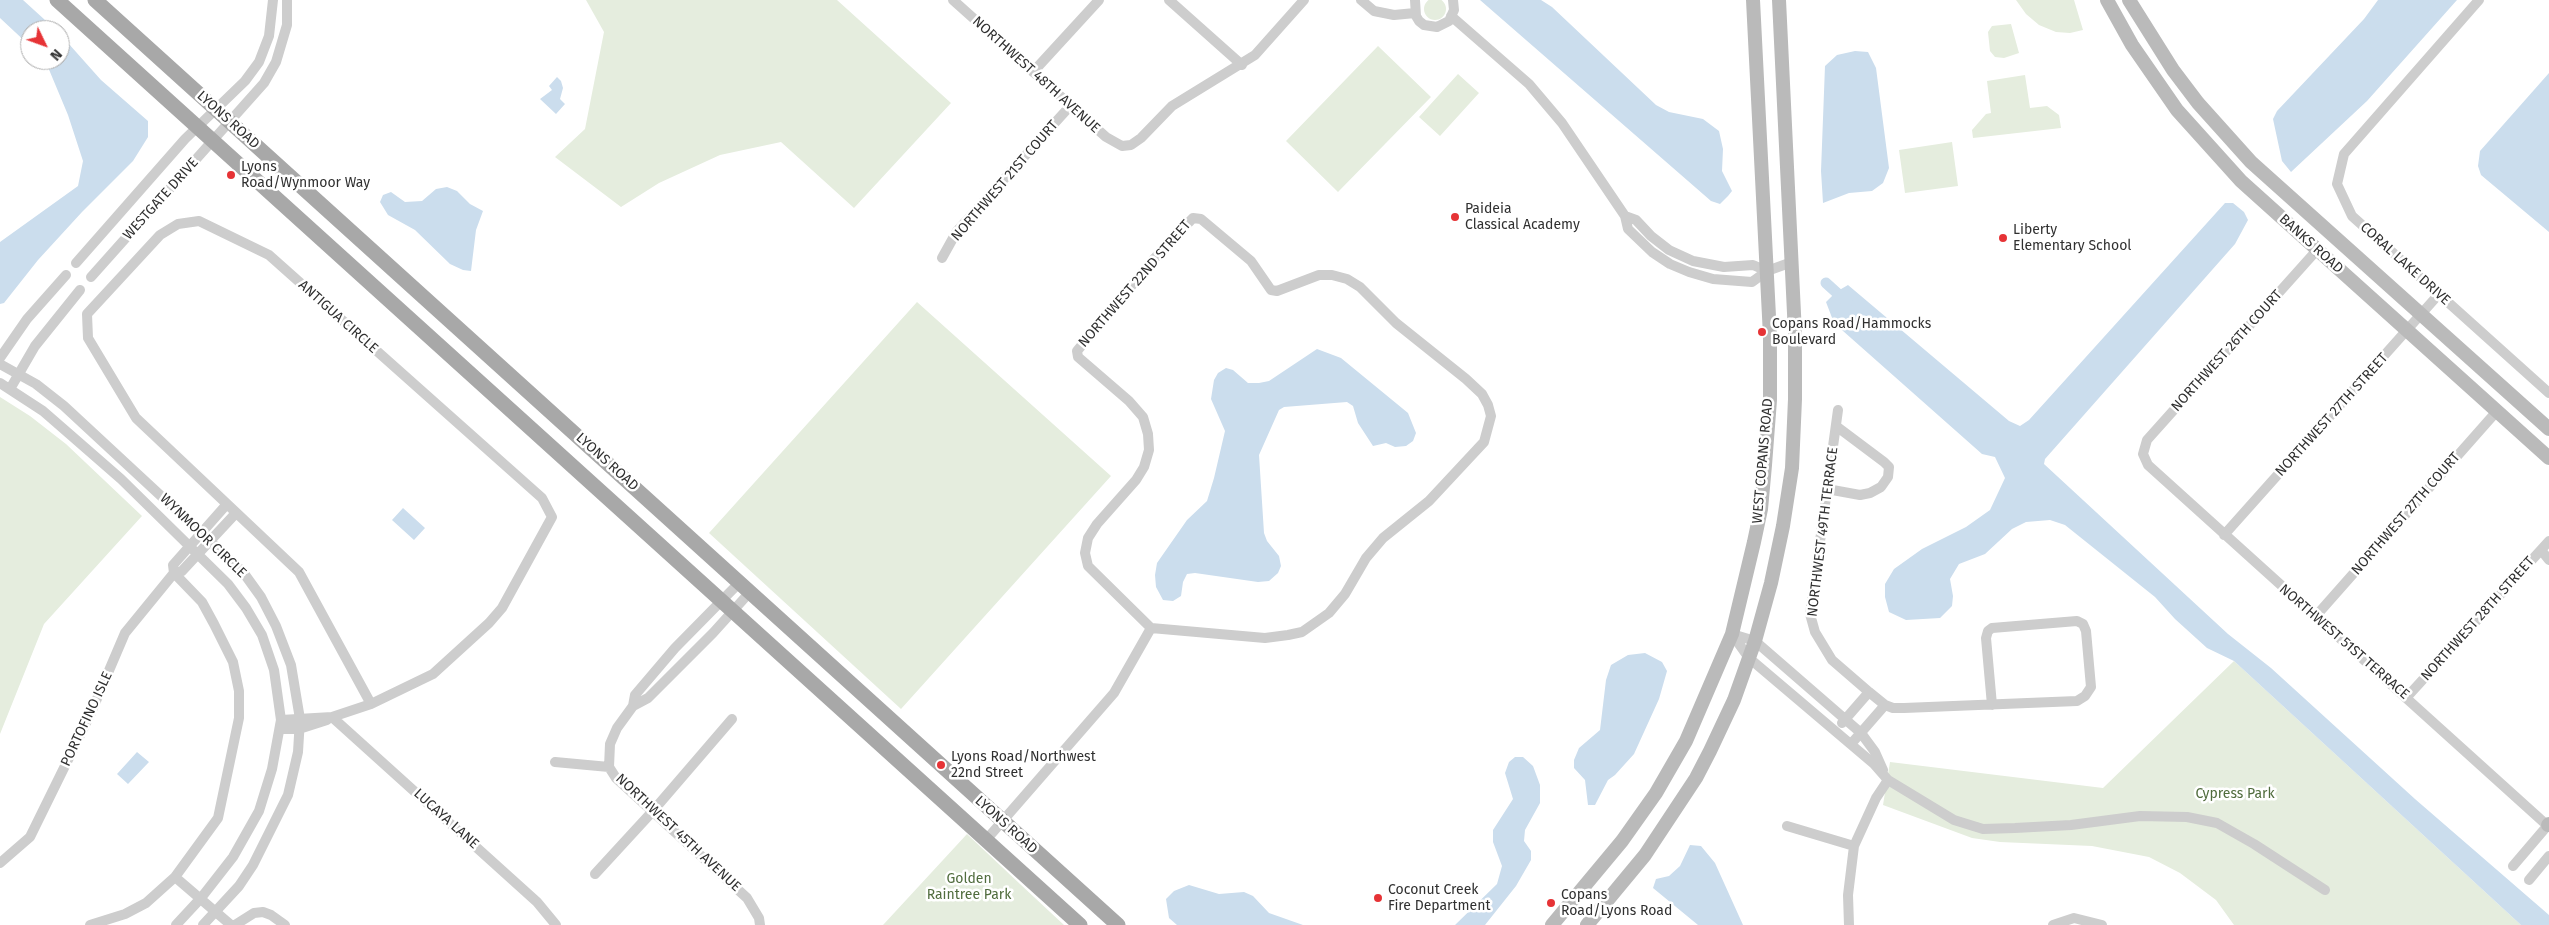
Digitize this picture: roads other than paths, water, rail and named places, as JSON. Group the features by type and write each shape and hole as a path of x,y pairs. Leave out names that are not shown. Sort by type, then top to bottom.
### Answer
{"main road":[{"name":"LYONS ROAD","path":"57,0 1080,925"},
{"name":"LYONS ROAD","path":"95,0 1118,925"},
{"name":"WEST COPANS ROAD","path":"1552,925 1594,877 1656,793 1686,741 1732,634 1761,509 1770,400 1770,336 1753,0"},
{"name":"WEST COPANS ROAD","path":"1587,925 1645,855 1696,778 1734,700 1755,641 1771,584 1792,468 1796,399 1792,262 1778,0"},
{"name":"BANKS ROAD","path":"2107,0 2154,78 2196,133 2241,181 2549,458"},
{"name":"BANKS ROAD","path":"2129,0 2173,70 2223,133 2250,162 2549,429"}],"street":[{"name":"WESTGATE DRIVE","path":"76,263 198,126 245,81 259,62 268,36 273,0"},
{"name":"WESTGATE DRIVE","path":"91,277 264,83 276,62 287,24 287,0"},
{"name":"NORTHWEST 48TH AVENUE","path":"953,0 1106,137 1122,146 1131,145 1141,138 1172,106 1195,90 1242,65"},
{"path":"1033,72 1099,0"},
{"path":"1169,0 1242,65 1255,55 1304,0"},
{"path":"1361,0 1374,11 1394,15 1415,13"},
{"path":"1415,0 1415,13 1419,21 1430,27 1443,25 1451,16 1454,10 1453,0"},
{"name":"CORAL LAKE DRIVE","path":"2479,0 2344,154 2337,184 2352,216 2549,393"},
{"path":"1451,16 1528,84 1562,123 1625,216 1628,229 1638,240 1670,264 1713,279 1752,282 1767,271 1792,262"},
{"name":"NORTHWEST 21ST COURT","path":"942,258 957,231 1071,106"},
{"path":"1625,216 1636,220 1650,236 1670,250 1693,261 1724,267 1753,265 1767,271"},
{"name":"NORTHWEST 22ND STREET","path":"1193,218 1201,219 1250,261 1271,290 1277,291 1319,275 1332,274 1347,278 1360,287 1396,323 1482,394 1491,416 1484,442 1428,501 1383,538 1366,558 1345,594 1329,613 1314,625 1302,632 1265,638 1151,628 1088,566 1085,553 1088,538 1097,524 1136,480 1144,466 1150,450 1148,434 1143,417 1129,400 1078,358 1077,351 1146,268 1193,218"},
{"name":"ANTIGUA CIRCLE","path":"280,724 300,724 332,717 371,704 433,674 489,623 502,608 552,517 542,498 269,255 199,221 178,224 160,236 88,314 88,338 136,418 299,572 371,704"},
{"name":"NORTHWEST 26TH COURT","path":"2143,454 2148,440 2318,250"},
{"path":"0,358 27,319 66,275"},
{"path":"10,389 35,346 80,290"},
{"name":"NORTHWEST 27TH STREET","path":"2224,535 2439,294"},
{"name":"WYNMOOR CIRCLE","path":"0,364 19,374 64,406 243,572 261,597 291,665 300,724 298,752 288,795 253,865 239,886 204,925"},
{"name":"WYNMOOR CIRCLE","path":"0,383 43,411 88,450 228,584 262,635 274,670 280,724 272,769 259,811 233,857 201,898 176,925"},
{"name":"NORTHWEST 49TH TERRACE","path":"1838,410 1810,614 1811,622 1832,660 1885,705"},
{"name":"NORTHWEST 27TH COURT","path":"2315,617 2497,411"},
{"path":"1827,489 1865,494 1881,487 1888,477 1889,467 1884,462 1836,426"},
{"name":"NORTHWEST 51ST TERRACE","path":"2143,454 2148,465 2224,535 2549,825"},
{"path":"189,546 227,504"},
{"path":"198,556 236,513"},
{"name":"NORTHWEST 28TH STREET","path":"2407,697 2549,541"},
{"name":"PORTOFINO ISLE","path":"174,573 173,565 189,546"},
{"path":"2541,550 2549,560"},
{"name":"PORTOFINO ISLE","path":"0,863 30,837 90,715 126,633 174,573 182,571 198,556"},
{"path":"90,925 125,914 146,903 175,877 218,818 239,709 239,691 233,662 202,602 174,573"},
{"path":"633,706 648,698 745,587"},
{"path":"555,762 609,767 610,744 617,728 633,706 635,695 675,648 728,605"},
{"path":"1851,744 1885,705 1893,708 1904,708 2077,701 2085,696 2091,686 2086,630 2083,624 2077,621 1992,628 1988,631 1986,638 1992,704"},
{"path":"986,840 1114,693 1129,671 1151,628"},
{"path":"1732,634 1755,641 1861,733 1875,752 1888,780"},
{"path":"1732,634 1749,658 1874,764 1888,780 1954,820 1983,829 2071,825 2140,816 2187,816 2217,824 2254,844 2325,890"},
{"path":"1835,731 1869,692"},
{"name":"LUCAYA LANE","path":"332,717 536,902 556,925"},
{"path":"595,874 652,812 732,718"},
{"name":"NORTHWEST 45TH AVENUE","path":"609,767 616,778 747,898 759,918 760,925"},
{"path":"1849,925 1848,895 1854,846 1876,798 1888,780"},
{"path":"2513,866 2549,825"},
{"path":"1787,826 1854,846"},
{"path":"2529,880 2549,856"},
{"path":"175,877 233,925 254,913 264,912 272,915 285,925"},
{"path":"2053,925 2074,918 2102,925"}],"water":[{"path":"0,0 23,0 45,20 20,20 20,37 0,18"},
{"path":"1480,0 1541,0 1552,7 1656,105 1669,112 1703,119 1719,131 1723,149 1722,171 1732,191 1720,204 1711,201"},
{"path":"2378,0 2457,0 2367,101 2291,172 2282,161 2273,119 2277,111 2364,19"},
{"path":"70,45 101,80 148,121 148,137 133,161 82,212 38,260 4,303 0,304 0,242 78,186 83,161 68,115 49,70 70,70"},
{"path":"1855,51 1868,52 1876,68 1889,168 1883,183 1872,191 1849,193 1823,203 1821,171 1825,66 1837,55"},
{"path":"2549,73 2549,232 2481,175 2478,166 2480,151"},
{"path":"557,77 561,81 563,88 560,99 565,104 556,114 540,99 552,90 549,86"},
{"path":"447,187 457,191 470,204 483,211 476,230 471,271 463,270 450,264 415,230 388,215 380,202 383,195 391,192 405,202 422,201 436,189"},
{"path":"2225,203 2233,203 2244,212 2248,220 2235,244 2045,459 2044,464 2228,634 2271,668 2415,799 2549,915 2549,925 2521,925 2234,661 2207,648 2175,619 2155,597 2065,525 2050,520 2026,522 2012,529 1985,554 1959,564 1950,579 1953,596 1952,606 1940,618 1906,620 1889,612 1885,597 1885,584 1894,569 1922,549 1966,527 1990,510 2005,478 1995,457 1982,454 1834,323 1826,302 1836,292 1848,285 2009,421 2020,426 2029,420"},
{"path":"1317,349 1341,358 1408,413 1416,433 1413,441 1406,446 1395,447 1386,443 1373,446 1358,423 1353,406 1347,402 1284,407 1279,410 1259,455 1264,533 1267,541 1279,556 1281,566 1278,573 1269,581 1258,582 1195,573 1187,574 1183,582 1181,596 1173,601 1163,600 1156,587 1157,563 1187,520 1207,501 1214,478 1225,431 1211,399 1214,380 1218,373 1226,368 1233,370 1248,383 1269,381"},
{"path":"403,508 425,528 414,540 392,520"},
{"path":"1645,653 1662,662 1667,671 1659,699 1634,754 1608,780 1595,805 1588,805 1585,780 1574,768 1574,760 1579,748 1600,730 1606,680 1611,665 1628,655"},
{"path":"137,752 149,762 128,784 117,774"},
{"path":"1515,757 1523,757 1533,766 1540,785 1540,803 1525,830 1524,841 1531,851 1531,860 1516,886 1485,925 1455,925 1497,884 1502,866 1493,842 1493,830 1513,799 1505,773 1509,762"},
{"path":"1690,845 1701,846 1715,863 1743,925 1698,925 1653,888 1656,879 1669,876 1680,866"},
{"path":"1189,885 1219,894 1244,892 1253,896 1269,913 1303,925 1177,925 1169,918 1166,899 1174,891"}],"waterway":[{"path":"1826,283 1847,302"}],"place":[{"name":"Lyons Road/Wynmoor Way","path":"231,175"},
{"name":"Paideia Classical Academy","path":"1455,217"},
{"name":"Liberty Elementary School","path":"2003,238"},
{"name":"Copans Road/Hammocks Boulevard","path":"1762,332"},
{"name":"Lyons Road/Northwest 22nd Street","path":"941,765"},
{"name":"Coconut Creek Fire Department","path":"1378,898"},
{"name":"Copans Road/Lyons Road","path":"1551,903"}],"park label":[{"name":"Cypress Park","path":"2235,794"},
{"name":"Golden Raintree Park","path":"969,888"}]}
